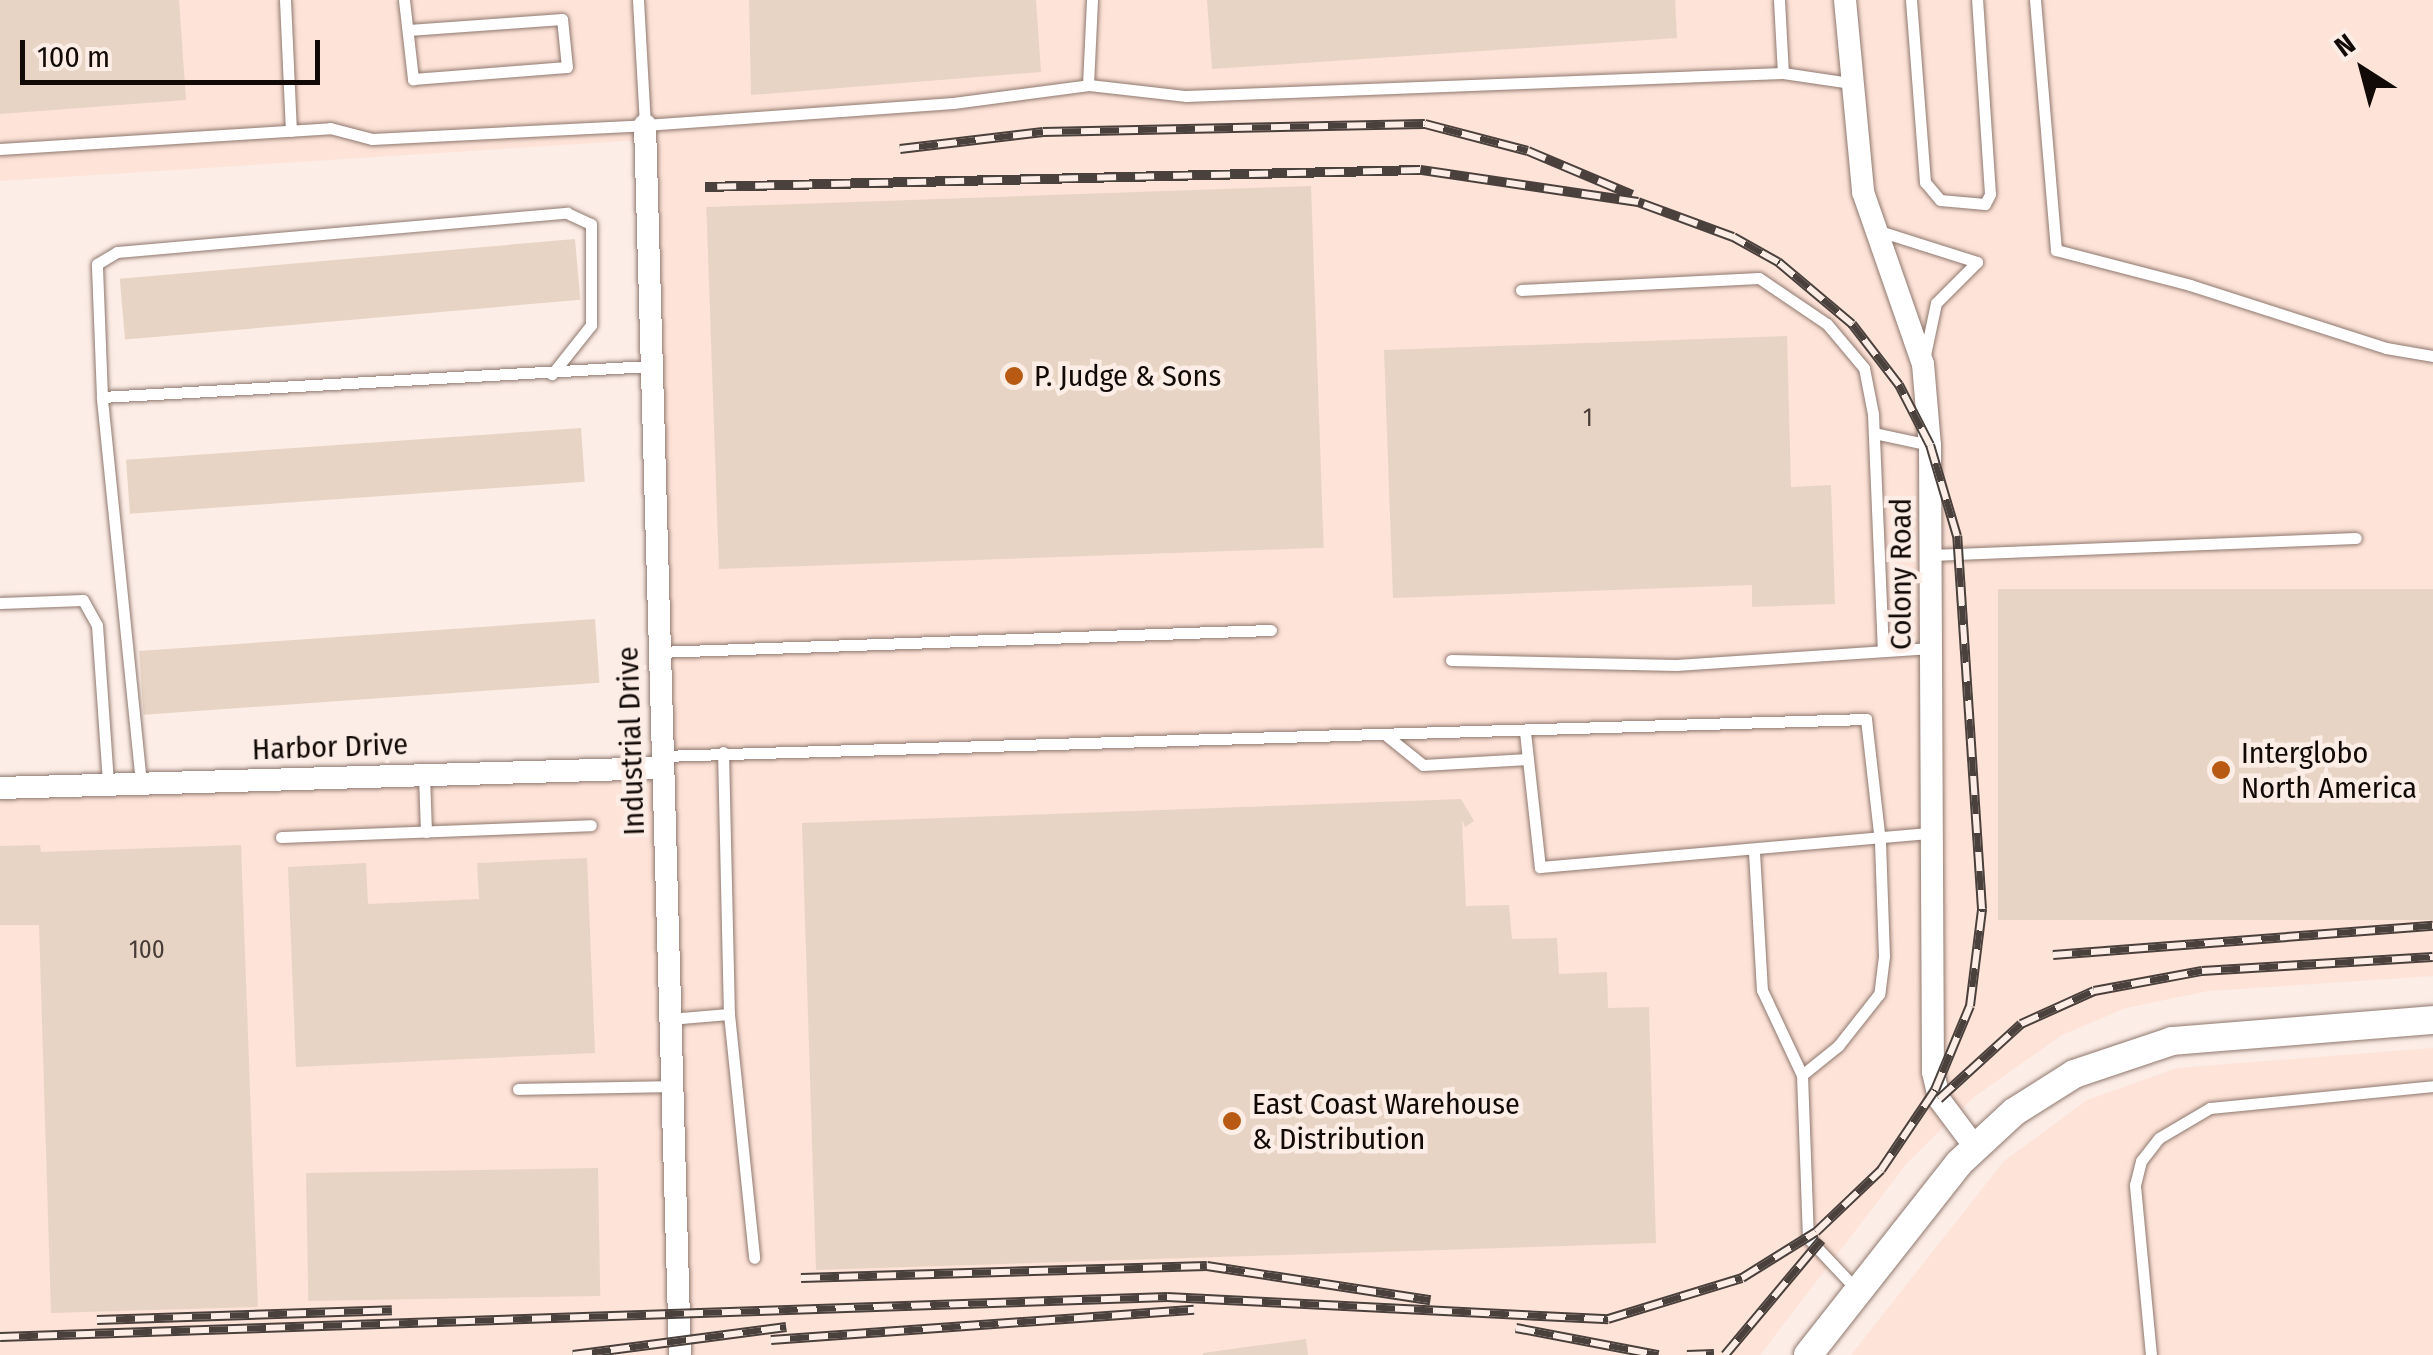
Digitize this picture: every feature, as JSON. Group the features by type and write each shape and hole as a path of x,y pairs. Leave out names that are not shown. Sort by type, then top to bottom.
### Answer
{"street":[{"name":"Colony Road","path":"1845,0 1863,192 1923,364 1930,445 1935,1090 1975,1147"},
{"name":"Industrial Drive","path":"645,125 680,1355"},
{"name":"Harbor Drive","path":"0,788 424,775 662,762"},
{"path":"1808,1355 1975,1147 2053,1086 2149,1046 2433,1020"}],"lane":[{"path":"285,0 291,131"},
{"path":"404,0 413,78 567,68 562,19 408,30"},
{"path":"638,0 645,125"},
{"path":"1088,86 1092,0"},
{"path":"1779,0 1783,73"},
{"path":"1911,0 1926,182 1940,200 1985,204 1990,194 1978,0"},
{"path":"2034,0 2056,250 2190,284 2386,348 2433,356"},
{"path":"0,148 330,128 372,140 645,125 953,103 1088,86 1186,96 1783,73 1851,83"},
{"path":"141,783 102,397 97,264 117,252 567,214 591,224 591,325 552,374"},
{"path":"1876,230 1977,262 1936,303 1923,364"},
{"path":"1520,290 1759,278 1827,324 1864,368 1874,433 1882,650"},
{"path":"102,397 649,366"},
{"path":"1874,433 1930,445"},
{"path":"1931,555 2356,538"},
{"path":"0,603 83,600 97,625 108,784"},
{"path":"658,652 1271,630"},
{"path":"1451,660 1676,665 1932,648"},
{"path":"662,762 723,752 1866,720 1880,842 1884,956 1879,994 1838,1046 1802,1075"},
{"path":"1525,732 1540,866 1880,842 1932,833"},
{"path":"1386,736 1424,765 1528,759"},
{"path":"723,752 729,1014 754,1258"},
{"path":"424,775 426,832"},
{"path":"281,838 591,825"},
{"path":"1754,852 1762,990 1802,1075 1808,1238 1858,1291"},
{"path":"669,1019 729,1014"},
{"path":"518,1089 670,1086"},
{"path":"2151,1355 2135,1185 2141,1161 2159,1138 2210,1108 2433,1086"}],"shaded area":[{"path":"0,0 2433,0 2433,976 2208,991 2126,1008 2062,1035 1974,1097 1908,1162 1760,1355 0,1355 0,786 661,760 641,140 0,181"},
{"path":"2433,1048 2433,1355 1851,1355 2004,1161 2087,1100 2177,1068"}],"building":[{"path":"0,0 179,0 186,100 0,114"},
{"path":"749,0 1036,0 1041,72 751,95"},
{"path":"1207,0 1675,0 1677,38 1212,69"},
{"name":"P. Judge & Sons","path":"1311,186 1324,548 719,569 706,207"},
{"path":"575,239 580,300 125,340 120,279"},
{"path":"1787,336 1791,487 1831,485 1835,604 1752,607 1752,585 1393,598 1384,350"},
{"path":"581,428 585,482 130,514 126,460"},
{"name":"Interglobo North America","path":"1998,589 2433,589 2433,920 1998,920"},
{"path":"595,619 599,683 144,715 139,651"},
{"name":"East Coast Warehouse & Distribution","path":"1461,799 1474,821 1465,827 1462,820 1466,906 1509,905 1512,939 1557,938 1559,974 1607,972 1608,1008 1649,1007 1656,1243 816,1270 802,823"},
{"path":"40,845 41,852 241,845 258,1307 51,1313 39,925 0,925 0,846"},
{"path":"587,858 595,1053 296,1067 288,867 366,863 368,904 479,899 477,863"},
{"path":"598,1168 600,1296 308,1301 306,1173"},
{"path":"1306,1339 1308,1355 1203,1355 1203,1353"}],"railway":[{"path":"900,149 1043,132 1425,124 1528,151 1632,195"},
{"path":"0,1337 1167,1297 1608,1319 1742,1278 1816,1232 1881,1170 1935,1090 1970,1006 1982,909 1957,536 1930,445 1899,385 1852,324 1778,262 1733,237 1638,202 1420,170 705,187"},
{"path":"2053,955 2433,926"},
{"path":"1939,1099 2021,1024 2094,991 2202,971 2433,957"},
{"path":"1725,1355 1821,1240"},
{"path":"801,1278 1207,1266 1430,1300"},
{"path":"97,1320 392,1310"},
{"path":"771,1340 1194,1310"},
{"path":"573,1355 786,1327"},
{"path":"1516,1328 1658,1355"},
{"path":"1687,1355 1714,1354"}],"place":[{"name":"P. Judge & Sons","path":"1014,376"},
{"name":"Interglobo North America","path":"2221,770"},
{"name":"East Coast Warehouse & Distribution","path":"1232,1121"}]}
